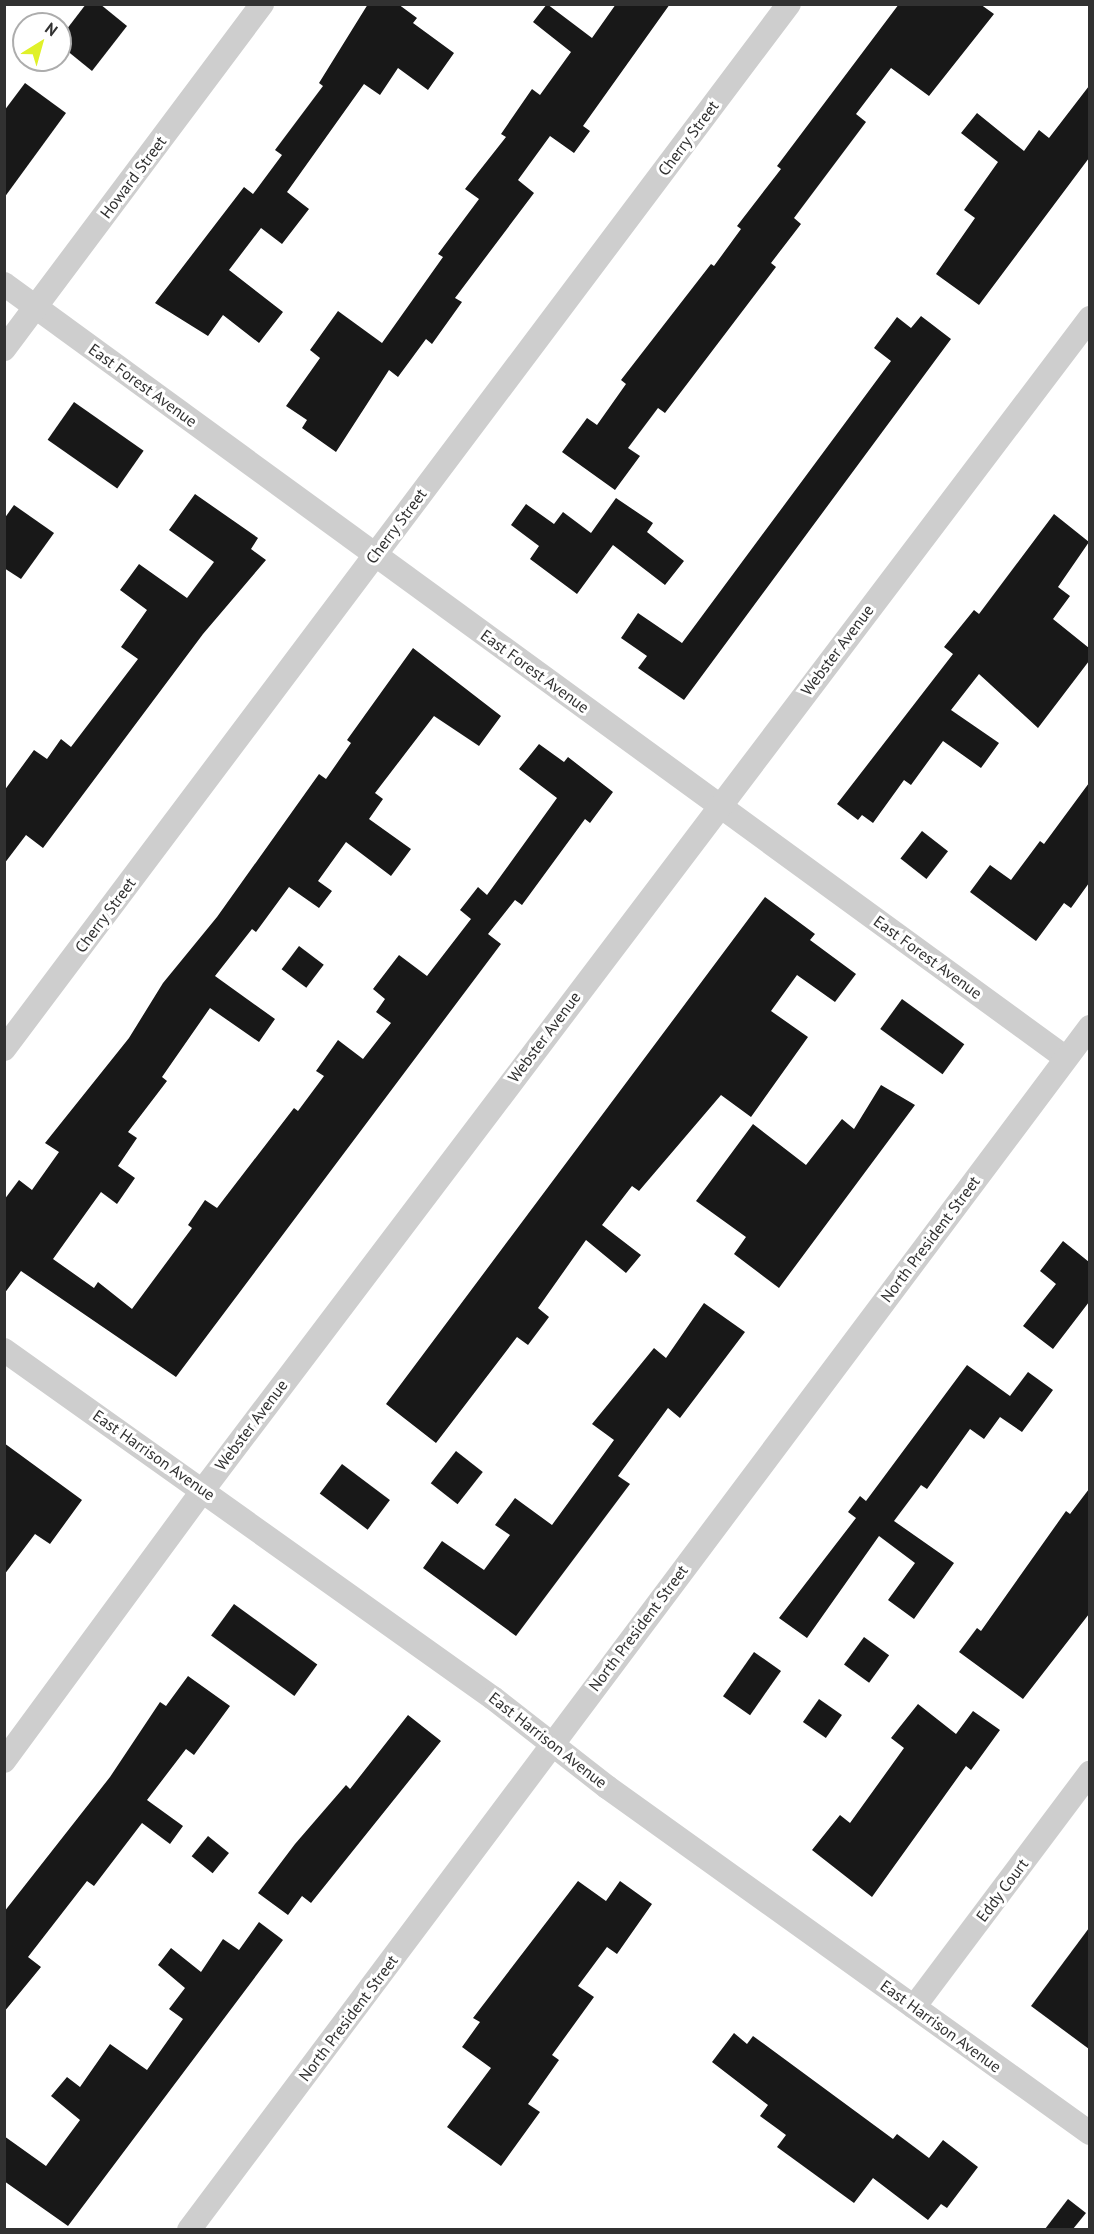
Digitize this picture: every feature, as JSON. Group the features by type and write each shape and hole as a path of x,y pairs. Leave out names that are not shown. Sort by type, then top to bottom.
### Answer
{"street":[{"name":"Howard Street","path":"4,349 262,4"},
{"name":"Cherry Street","path":"4,1048 789,4"},
{"name":"East Forest Avenue","path":"4,284 1066,1058"},
{"name":"Webster Avenue","path":"4,1761 203,1490 1089,318"},
{"name":"North President Street","path":"189,2229 1089,1027"},
{"name":"East Harrison Avenue","path":"4,1350 203,1490 1089,2133"},
{"name":"Eddy Court","path":"914,2007 1089,1773"}],"building":[{"path":"86,4 100,4 127,26 92,71 72,55 72,22"},
{"path":"368,4 398,4 417,18 413,23 454,53 428,90 398,68 380,95 364,84 287,192 309,209 282,244 261,228 229,270 283,312 259,343 223,315 208,336 155,303 244,187 253,194 282,155 275,150 323,86 319,83"},
{"path":"547,4 592,38 616,4 670,4 583,126 590,131 574,153 550,136 518,180 534,193 455,298 462,302 432,344 426,339 398,377 389,370 336,452 302,428 307,420 286,406 320,358 310,350 338,311 382,343 443,257 438,254 479,199 465,189 506,137 501,134 532,89 540,95 571,52 533,22"},
{"path":"899,4 980,4 994,14 929,96 891,68 856,114 866,122 794,218 801,224 771,263 776,267 665,413 658,408 628,448 640,456 615,490 562,452 587,418 597,425 626,384 621,380 711,264 714,266 741,229 737,226 781,169 777,166"},
{"path":"25,83 66,113 4,198 4,111"},
{"path":"1089,86 1089,158 979,305 936,274 975,218 964,210 998,162 961,133 977,113 1024,151 1039,130 1049,138"},
{"path":"921,316 951,339 684,700 638,668 647,656 621,638 638,613 682,643 891,361 874,348 897,317 911,328"},
{"path":"74,402 144,451 117,488 48,440"},
{"path":"195,494 258,538 251,549 266,560 203,634 43,848 26,835 4,864 4,791 34,750 47,759 61,739 71,747 138,659 121,647 147,610 120,590 139,564 187,598 214,562 169,530"},
{"path":"616,498 653,523 647,532 684,561 665,585 613,545 577,594 530,559 539,546 511,525 526,504 554,524 563,512 591,533"},
{"path":"14,505 54,533 21,579 4,568 4,519"},
{"path":"1054,514 1089,542 1058,587 1070,596 1053,619 1089,648 1089,661 1038,728 979,674 951,710 999,743 981,768 943,741 911,785 904,780 873,823 862,815 858,820 837,804 953,654 944,647 974,610 979,614"},
{"path":"413,648 501,716 479,746 434,716 375,793 383,799 369,819 411,849 391,876 346,842 318,881 332,891 319,908 289,887 256,932 252,929 215,976 275,1019 259,1042 210,1008 162,1077 167,1081 128,1132 137,1138 118,1166 135,1178 117,1204 101,1192 53,1259 94,1288 98,1282 132,1309 192,1228 188,1225 205,1200 217,1208 294,1108 298,1111 324,1076 316,1071 338,1040 363,1059 391,1023 376,1012 385,999 373,989 399,955 427,976 471,919 460,910 478,887 487,895 557,798 519,769 539,744 564,762 568,757 613,792 590,823 585,819 522,905 515,900 488,934 501,944 176,1377 21,1271 4,1294 4,1200 19,1180 32,1190 59,1152 45,1143 129,1038 163,983 217,917 319,774 326,779 351,743 347,740"},
{"path":"1089,783 1089,883 1071,908 1064,903 1036,941 970,892 990,865 1011,880 1040,841 1044,844"},
{"path":"922,831 948,851 926,879 900,859"},
{"path":"765,897 815,934 810,940 856,974 835,1002 797,975 771,1011 808,1037 751,1117 721,1095 639,1191 632,1186 602,1225 641,1255 626,1273 586,1240 538,1308 549,1317 528,1345 517,1337 436,1443 386,1404"},
{"path":"299,946 324,965 306,988 282,969"},
{"path":"902,999 964,1044 943,1074 880,1029"},
{"path":"881,1085 915,1105 779,1288 734,1254 746,1237 696,1201 753,1124 806,1165 842,1119 854,1129"},
{"path":"1063,1241 1089,1262 1089,1302 1053,1349 1023,1326 1056,1284 1040,1271"},
{"path":"704,1303 745,1332 680,1418 668,1408 618,1476 630,1484 516,1636 423,1568 442,1541 484,1570 510,1535 495,1525 515,1498 552,1525 614,1440 592,1424 654,1348 666,1358"},
{"path":"967,1365 1010,1396 1028,1372 1053,1390 1022,1432 1000,1417 984,1439 970,1429 927,1489 921,1485 894,1521 954,1563 914,1619 888,1600 915,1563 879,1536 807,1638 779,1618 856,1518 848,1512 860,1496 866,1501"},
{"path":"4,1443 82,1500 50,1544 35,1534 4,1575"},
{"path":"456,1451 483,1472 458,1504 431,1483"},
{"path":"342,1464 390,1500 368,1530 320,1494"},
{"path":"1089,1489 1089,1614 1023,1699 959,1652 977,1628 981,1631 1066,1511 1070,1514"},
{"path":"234,1604 317,1665 294,1696 211,1636"},
{"path":"864,1637 889,1655 869,1683 844,1665"},
{"path":"754,1652 781,1671 750,1715 723,1696"},
{"path":"188,1676 230,1706 194,1755 186,1749 147,1800 183,1826 170,1844 142,1823 94,1886 87,1881 28,1957 41,1967 4,2012 4,1912 110,1777 160,1702 166,1706"},
{"path":"819,1699 842,1715 826,1738 803,1722"},
{"path":"918,1704 956,1734 973,1711 1000,1730 971,1770 966,1766 872,1897 812,1850 840,1815 850,1823 904,1748 891,1738"},
{"path":"408,1715 441,1741 311,1903 302,1896 288,1915 258,1893 295,1844 346,1785 350,1789"},
{"path":"208,1836 229,1853 213,1873 192,1856"},
{"path":"578,1881 606,1901 620,1881 652,1904 617,1954 607,1947 578,1986 594,1997 552,2055 559,2060 528,2104 540,2112 501,2166 447,2127 491,2068 462,2047 480,2022 473,2018"},
{"path":"259,1922 283,1940 68,2226 4,2181 4,2136 46,2166 80,2120 51,2096 67,2077 80,2087 110,2044 147,2070 183,2019 169,2009 185,1988 158,1965 171,1948 201,1972 223,1939 239,1950"},
{"path":"1089,1928 1089,2049 1031,2006"},
{"path":"734,2033 747,2044 753,2036 893,2139 897,2134 929,2158 943,2140 978,2167 947,2208 941,2204 928,2220 873,2178 854,2203 777,2147 786,2135 760,2116 768,2105 712,2062"},
{"path":"1068,2199 1086,2213 1073,2229 1045,2229"}]}
